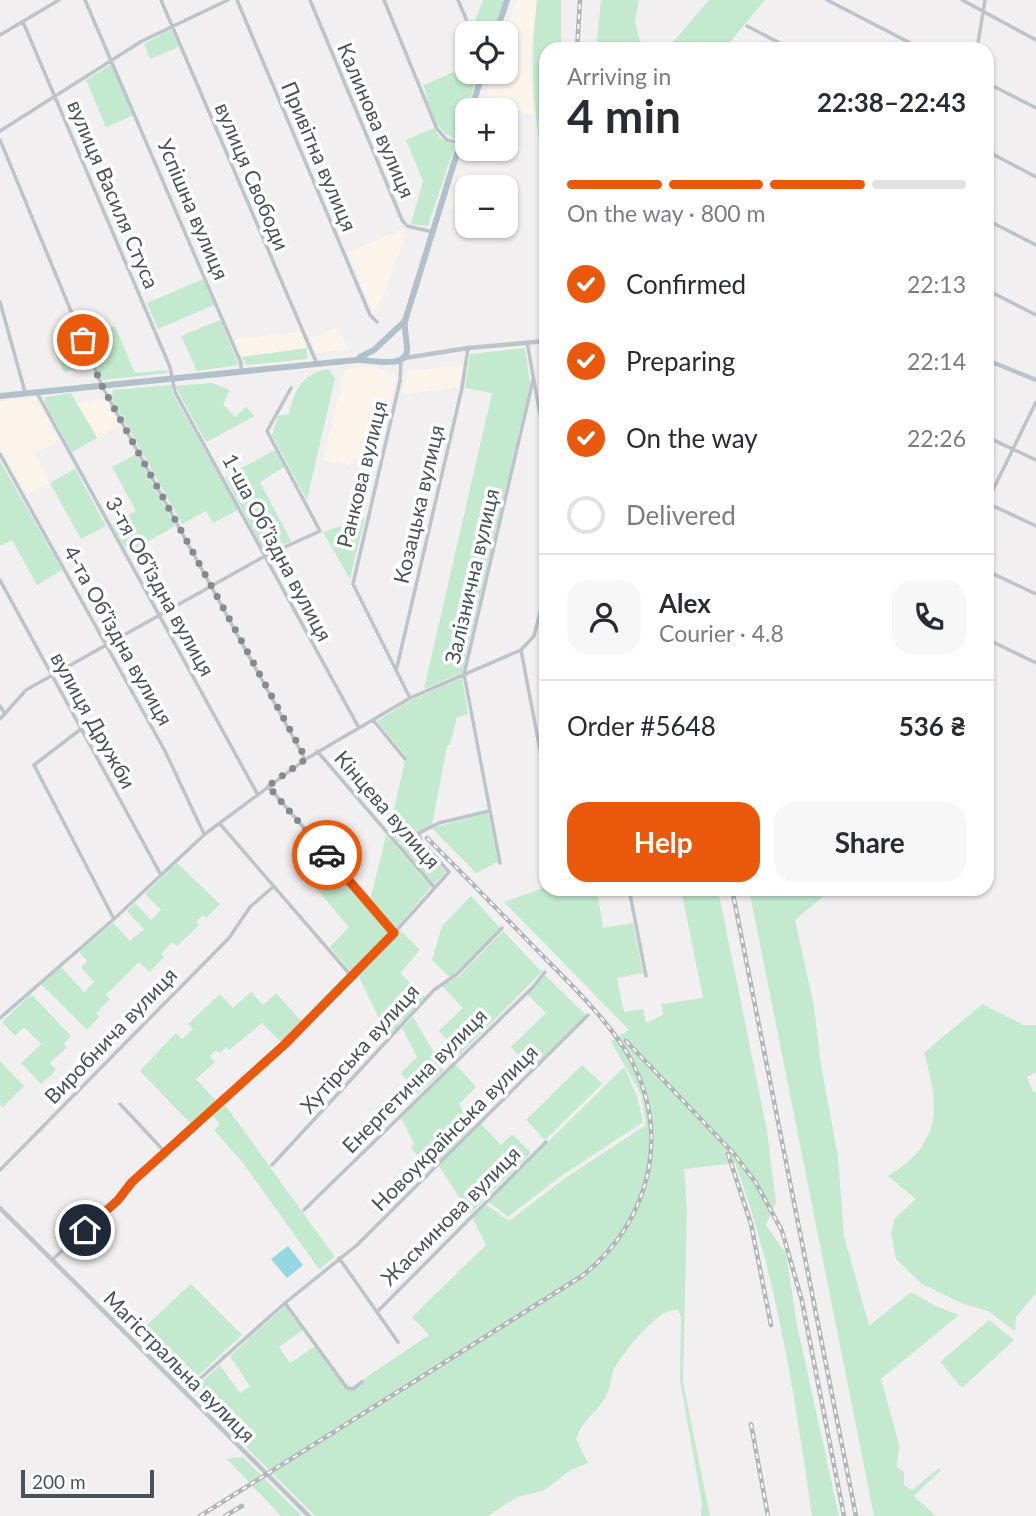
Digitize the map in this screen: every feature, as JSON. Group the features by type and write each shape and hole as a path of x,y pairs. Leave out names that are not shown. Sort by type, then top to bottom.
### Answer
{"main road":[{"path":"500,21 507,0"},
{"path":"396,361 405,343 405,321 455,159"},
{"path":"355,360 392,335 405,321"},
{"path":"392,335 405,343"},
{"path":"380,343 380,354 396,361"},
{"path":"0,396 355,360 396,361"}],"street":[{"path":"0,35 59,0"},
{"name":"Успішна вулиця","path":"85,0 113,59 241,363 241,372"},
{"name":"вулиця Свободи","path":"161,0 317,364"},
{"path":"0,131 172,25 228,0"},
{"name":"Привітна вулиця","path":"237,0 370,315 377,322"},
{"name":"Калинова вулиця","path":"310,0 402,220 407,226 433,232"},
{"path":"384,0 437,130 447,140 455,142"},
{"path":"458,0 467,21"},
{"path":"827,0 908,42"},
{"path":"962,0 1036,40"},
{"path":"978,42 985,0"},
{"name":"вулиця Василя Стуса","path":"23,22 173,379"},
{"path":"747,26 778,42"},
{"path":"994,87 1036,108"},
{"path":"0,140 102,386 306,759"},
{"path":"994,155 1036,177"},
{"path":"994,224 1036,246"},
{"path":"994,294 1036,315"},
{"path":"0,302 26,394"},
{"path":"396,361 420,354 539,341"},
{"path":"527,342 539,411"},
{"path":"405,343 420,354"},
{"name":"Козацька вулиця","path":"396,668 462,388 468,348"},
{"name":"Ранкова вулиця","path":"396,361 400,381 353,575 356,594 396,668"},
{"path":"994,363 1036,380"},
{"name":"1-ша Обʼїздна вулиця","path":"173,379 175,392 359,728"},
{"name":"Залізнична вулиця","path":"500,863 464,674 533,380"},
{"path":"0,719 26,690 265,556 320,531 267,431 291,388"},
{"name":"3-тя Обʼїздна вулиця","path":"37,393 258,794"},
{"path":"994,488 1036,402"},
{"path":"994,440 1036,460"},
{"name":"4-та Обʼїздна вулиця","path":"0,454 165,751 205,834"},
{"path":"994,506 1036,526"},
{"path":"994,573 1036,594"},
{"name":"вулиця Дружби","path":"0,580 161,875"},
{"path":"0,1018 114,919 205,834 268,786 317,751 410,698 521,650 534,636 539,616"},
{"path":"994,642 1036,663"},
{"path":"521,650 539,745"},
{"path":"396,668 410,698"},
{"path":"0,706 5,714"},
{"path":"373,720 405,759"},
{"path":"81,729 34,765 114,919"},
{"name":"Кінцева вулиця","path":"317,751 434,887"},
{"path":"268,786 394,933"},
{"path":"52,1260 118,1200 132,1182 164,1152 307,1023 353,978 449,872 421,841 419,833 439,823 489,811"},
{"path":"220,824 353,978"},
{"name":"Виробнича вулиця","path":"0,1170 229,938 250,907 273,887"},
{"path":"630,896 646,976"},
{"name":"Хутірська вулиця","path":"272,1165 434,989 457,974 502,928"},
{"name":"Енергетична вулиця","path":"304,1210 533,987 545,972"},
{"name":"Новоукраїнська вулиця","path":"185,1392 285,1303 357,1245 588,1015"},
{"path":"120,1104 164,1152"},
{"name":"Жасминова вулиця","path":"377,1312 546,1142"},
{"name":"Магістральна вулиця","path":"0,1208 309,1516"},
{"path":"339,1258 398,1342"},
{"path":"285,1303 347,1388 353,1389 362,1382"}],"shaded area":[{"path":"516,0 537,0 530,59 533,116 518,111 518,98 484,98 489,84 518,84 518,21 509,21"},
{"path":"455,190 455,210 449,208"},
{"path":"403,229 406,236 375,317 348,252"},
{"path":"338,327 348,349 317,353 310,339"},
{"path":"301,332 307,348 242,357 235,339"},
{"path":"377,365 378,369 393,371 396,376 378,464 352,458 350,466 323,460 344,374 347,369"},
{"path":"463,365 459,387 401,395 407,371"},
{"path":"36,398 59,441 35,454 50,483 27,495 0,447 0,401"},
{"path":"105,399 120,426 97,438 77,403"}],"green space":[{"path":"483,0 504,0 497,21 475,21"},
{"path":"537,0 561,0 561,42 539,42 539,140 534,91 533,48"},
{"path":"601,0 639,0 635,22 640,42 597,42"},
{"path":"709,0 765,0 730,42 673,42"},
{"path":"171,29 179,47 150,59 144,44"},
{"path":"112,64 134,115 106,127 86,80"},
{"path":"455,71 455,84 475,84 470,98 455,98 455,138 438,125 424,85"},
{"path":"434,128 441,139 455,145 428,226 411,224 423,181 406,140"},
{"path":"203,279 214,305 158,329 147,303"},
{"path":"220,320 239,365 197,371 181,336"},
{"path":"115,326 135,373 167,370 168,373 102,380 86,338"},
{"path":"82,346 90,366 64,372 57,356"},
{"path":"307,348 307,359 246,365 242,357"},
{"path":"525,348 530,384 462,673 424,689 492,393 465,388 470,354"},
{"path":"328,369 335,378 307,500 272,435 278,416 289,414 301,384 319,371"},
{"path":"212,383 230,390 223,404 235,417 246,407 255,416 206,442 175,386"},
{"path":"172,385 172,392 238,510 213,523 206,511 182,524 112,399 113,390"},
{"path":"71,393 97,438 72,452 44,401 46,397"},
{"path":"275,450 284,467 260,482 291,541 265,553 225,477"},
{"path":"136,454 175,526 128,553 112,525 136,511 112,467"},
{"path":"0,461 62,570 37,585 12,540 0,546"},
{"path":"75,469 106,526 81,539 50,483"},
{"path":"365,518 351,574 350,579 323,532"},
{"path":"462,678 468,714 457,717 450,745 447,746 432,825 398,842 389,831 406,757 377,721 411,700"},
{"path":"488,813 498,862 476,873 432,828"},
{"path":"386,835 431,887 395,929 370,901"},
{"path":"417,836 418,842 446,872 434,884 400,844"},
{"path":"317,846 391,934 353,974 330,947 349,927 296,865"},
{"path":"177,863 220,904 206,918 203,915 196,922 199,925 177,946 172,942 161,954 164,957 150,972 139,962 106,995 110,999 96,1013 99,1017 87,1030 41,984 61,967 84,992 94,982 81,967 87,961 79,952 113,923 130,941 144,929 127,911 135,903 151,920 161,910 145,894"},
{"path":"539,890 539,896 598,896 603,928 633,923 643,973 617,978 624,1012 643,1009 646,1023 663,1015 662,1004 703,998 682,896 719,896 767,1131 776,1202 766,1225 786,1254 797,1325 839,1516 812,1516 783,1337 762,1249 735,1163 684,1169 687,1208 683,1382 710,1516 701,1516 702,1504 680,1380 681,1317 678,1310 661,1315 652,1322 615,1367 604,1400 583,1425 576,1439 588,1463 571,1470 543,1491 517,1497 488,1516 315,1516 191,1392 220,1365 240,1393 250,1386 230,1356 285,1306 303,1330 279,1347 290,1363 315,1346 346,1389 353,1390 363,1384 361,1381 429,1335 412,1317 486,1245 472,1217 485,1204 509,1221 564,1179 646,1125 641,1095 611,1041 629,1030 504,902"},
{"path":"471,896 500,928 450,978 432,960 442,926"},
{"path":"750,896 824,896 795,920 814,1006 821,1065 838,1157 844,1236 869,1326 911,1292 935,1306 959,1315 881,1379 899,1444 897,1467 904,1472 904,1485 912,1490 939,1468 941,1470 914,1496 936,1516 874,1516"},
{"path":"400,930 420,950 400,973 425,997 388,1037 358,975"},
{"path":"503,931 542,972 460,1054 439,1031 463,1008 442,986 459,976"},
{"path":"545,975 586,1015 531,1069 511,1047 546,1013 527,994"},
{"path":"251,992 263,1005 276,993 303,1023 282,1043 262,1023 229,1050 226,1047 220,1053 216,1050 210,1056 215,1062 196,1079 216,1101 191,1124 140,1071 176,1033 182,1039 193,1029 188,1024 220,994 233,1008"},
{"path":"31,994 71,1036 64,1044 67,1047 50,1063 56,1070 41,1084 21,1063 41,1044 24,1027 15,1036 2,1022"},
{"path":"982,1004 1024,1025 1036,1025 1036,1072 1027,1077 1033,1092 1036,1092 1036,1293 1016,1317 1015,1331 988,1311 961,1303 922,1284 896,1259 891,1233 895,1218 916,1199 888,1176 919,1151 932,1123 933,1090 924,1053"},
{"path":"413,1017 444,1070 418,1094 401,1073 417,1057 402,1028"},
{"path":"0,1061 24,1086 3,1107 0,1104"},
{"path":"455,1064 476,1087 459,1104 471,1128 431,1169 411,1148 414,1144 401,1117"},
{"path":"582,1065 602,1084 545,1140 526,1120"},
{"path":"624,1067 637,1096 643,1122 561,1176 508,1217 488,1201"},
{"path":"223,1102 335,1257 319,1269 243,1163 214,1130 220,1124 211,1114"},
{"path":"480,1123 501,1145 512,1134 531,1153 470,1214 439,1166"},
{"path":"191,1284 242,1335 186,1387 135,1336"},
{"path":"989,1320 1014,1340 962,1388 940,1362"},
{"path":"243,1457 302,1516 281,1516 227,1459"}],"water":[{"path":"288,1246 303,1265 287,1278 271,1259"}],"railway":[{"path":"577,42 580,0"},
{"path":"200,1516 582,1276 606,1253 626,1228 640,1200 648,1170 651,1140 649,1109 639,1078 624,1048 580,994 427,838"},
{"path":"733,896 856,1516"},
{"path":"626,1041 735,1155 756,1183 782,1231 802,1301 844,1516"},
{"path":"728,1154 751,1224 771,1325"},
{"path":"751,1424 768,1516"},
{"path":"225,1516 242,1506"}],"way so far":[{"path":"83,340 102,386 306,759 268,786 327,855"}],"route":[{"path":"85,1230 118,1200 132,1182 302,1028 394,933 327,855"}]}
